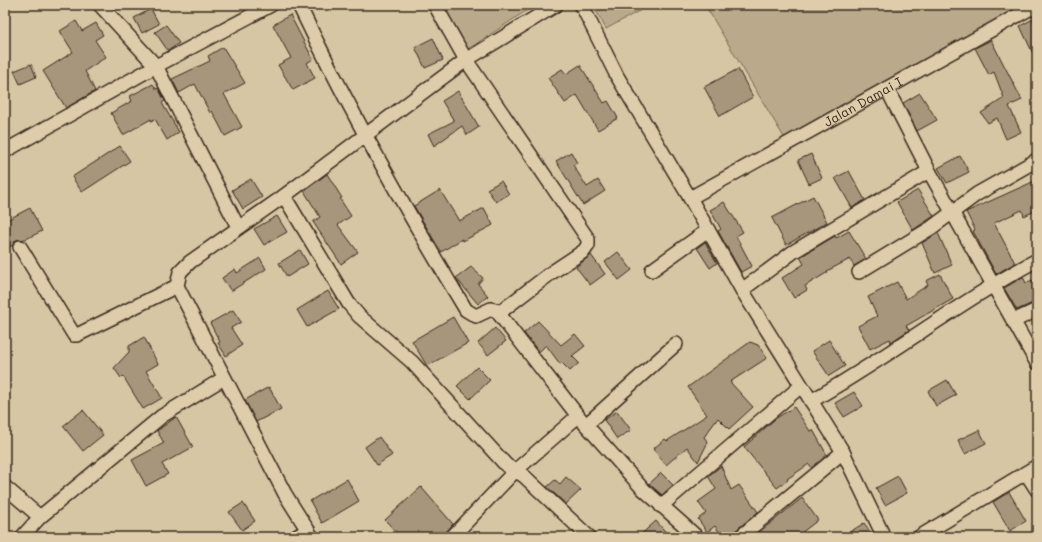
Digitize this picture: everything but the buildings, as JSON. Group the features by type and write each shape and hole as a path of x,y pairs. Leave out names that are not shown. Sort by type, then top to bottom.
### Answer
{"street":[{"path":"5,151 156,66 271,5"},
{"path":"299,5 364,135 418,232 466,310 476,316 491,309 496,310 582,420 642,488 698,537"},
{"path":"435,5 466,60 588,239 588,245 584,251 551,273 499,313"},
{"path":"296,537 310,534 285,494 177,286 180,272 190,262 284,196 466,60 556,5"},
{"path":"580,5 583,8 617,76 690,198 742,290 843,452 884,537"},
{"path":"102,6 156,66 238,227"},
{"name":"Jalan Damai I","path":"690,198 1029,9 1037,9"},
{"path":"887,88 929,170 1037,363"},
{"path":"859,272 931,228 978,194 1037,160"},
{"path":"742,290 793,252 929,170"},
{"path":"284,196 349,304 359,316 412,362 506,465 524,476 590,537"},
{"path":"652,270 708,230"},
{"path":"20,247 74,335 78,335 177,286"},
{"path":"811,401 852,378 992,284 1037,260"},
{"path":"1013,321 1037,310"},
{"path":"452,537 515,471 582,420 676,344"},
{"path":"22,537 40,517 162,416 224,378"},
{"path":"661,506 802,386"},
{"path":"740,537 843,452"},
{"path":"919,537 933,533 1037,466"},
{"path":"1026,473 1037,490"},
{"path":"5,487 40,517"}],"shaded area":[{"path":"440,5 535,5 465,51"},
{"path":"593,5 650,5 606,29"},
{"path":"705,5 1022,5 785,139"}]}
